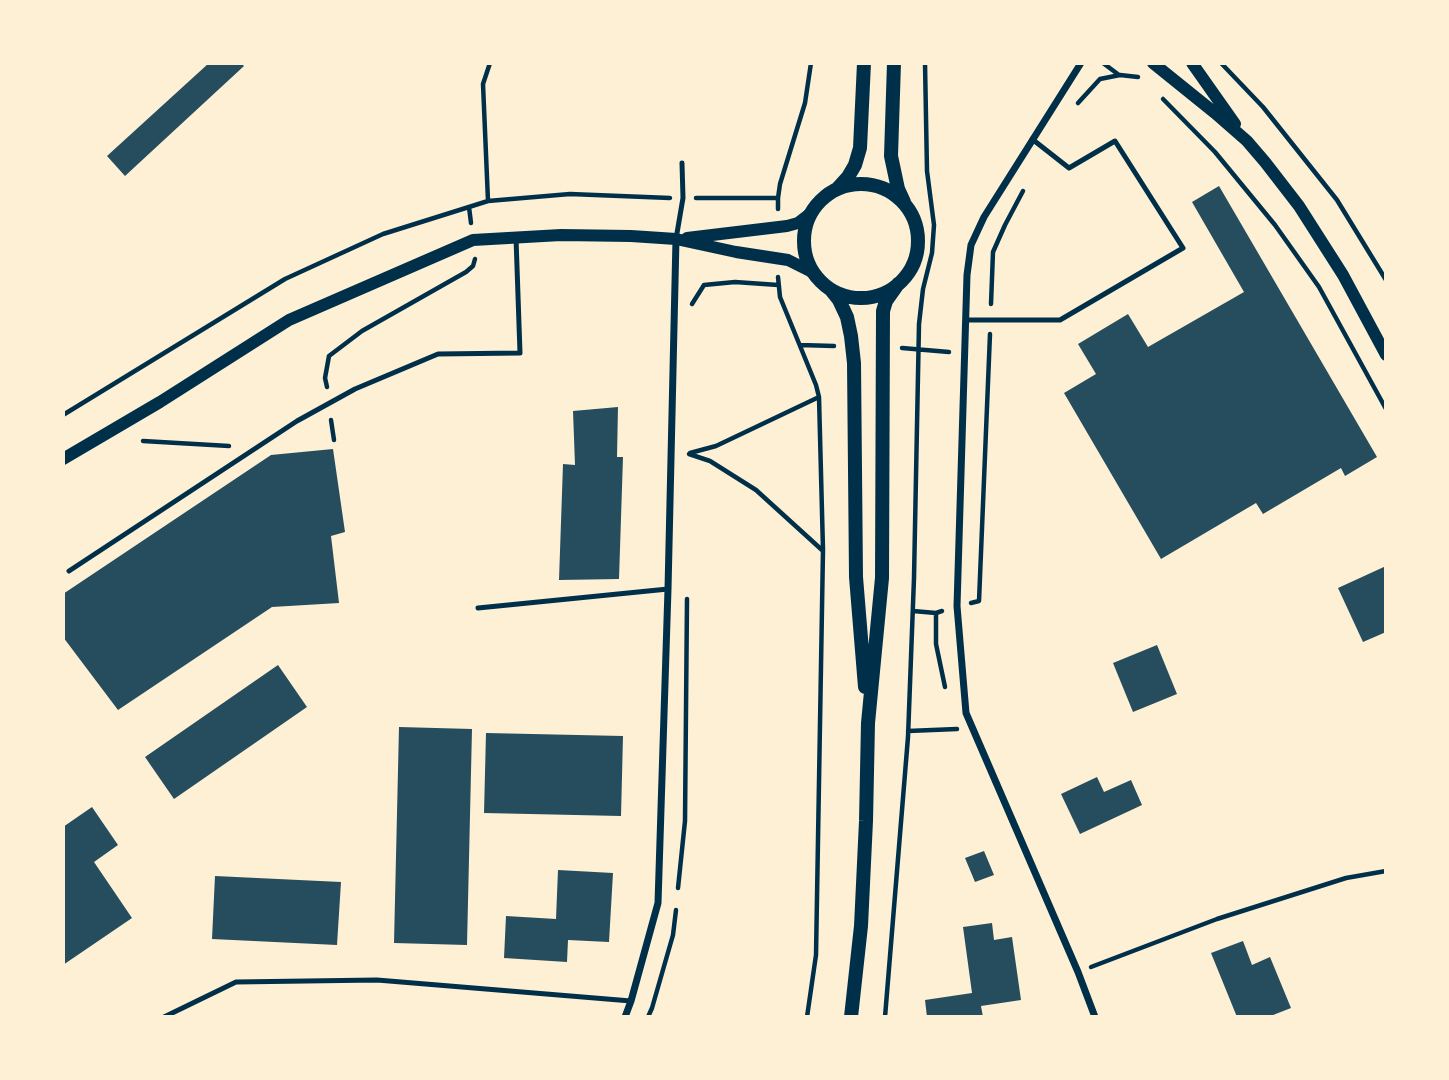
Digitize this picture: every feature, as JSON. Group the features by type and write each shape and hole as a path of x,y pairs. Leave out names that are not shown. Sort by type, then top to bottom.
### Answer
{"main road":[{"path":"850,1017 861,926 867,723 856,577 854,363 847,317 839,300 812,272 803,242 811,213 818,203 848,177 855,165 860,148 864,63"},
{"path":"867,723 882,578 883,311 886,300 908,273 918,247 917,232 898,189 891,156 894,63"},
{"path":"837,189 867,184 895,195 906,206"},
{"path":"831,290 851,297 873,297 898,284"}],"street":[{"path":"1081,63 984,217 971,246 967,275 957,606 967,713 1095,1017"},
{"path":"1153,63 1247,141"},
{"path":"1192,63 1247,141 1299,205 1343,275 1386,355"},
{"path":"63,459 160,402 289,320 473,240 584,235 676,239 779,228 799,223 811,213"},
{"path":"676,239 736,253 779,258 812,272"},
{"path":"625,1017 658,903 676,239"}],"lane":[{"path":"966,320 1060,320 1183,248 1115,141 1069,168 1032,139"},
{"path":"676,239 683,198 682,163"},
{"path":"69,571 297,421 355,389 438,354 520,353 516,236"},
{"path":"478,608 668,589"},
{"path":"163,1017 236,982 377,980 631,1001"}],"path":[{"path":"488,201 483,84 489,63"},
{"path":"779,228 780,184 805,103 811,63"},
{"path":"885,1017 908,731 919,324 923,289 932,253 925,63"},
{"path":"1103,63 1120,75"},
{"path":"1221,63 1263,107 1337,200 1386,280"},
{"path":"1076,106 1100,79 1120,75 1138,77 1145,82"},
{"path":"1160,96 1215,152 1275,225 1319,287 1386,409"},
{"path":"913,611 936,613 979,601 993,252 1024,190"},
{"path":"334,440 325,377 329,356 362,331 473,266 476,255 469,207"},
{"path":"779,258 780,297 819,397 823,550 816,956 807,1017"},
{"path":"690,307 704,285 735,282 778,285"},
{"path":"689,454 716,446 819,397"},
{"path":"689,440 689,467"},
{"path":"143,441 257,447"},
{"path":"689,454 710,461 756,490 823,550"},
{"path":"677,897 685,821 687,590"},
{"path":"936,613 936,644 948,695"},
{"path":"908,731 963,729"},
{"path":"1078,972 1217,919 1346,878 1386,871"},
{"path":"648,1017 673,935 676,910"}],"building":[{"path":"209,63 241,63 244,66 125,176 107,156"},
{"path":"1219,186 1377,457 1345,476 1341,468 1263,514 1256,503 1161,559 1064,393 1096,374 1078,344 1128,314 1148,347 1244,292 1192,202"},
{"path":"618,407 617,457 623,457 619,579 559,580 563,464 575,465 573,411"},
{"path":"333,449 345,532 331,536 339,603 272,607 118,710 63,637 63,594 271,455"},
{"path":"1386,566 1386,632 1363,642 1338,588"},
{"path":"1157,645 1177,694 1133,712 1113,663"},
{"path":"278,665 307,707 174,799 145,757"},
{"path":"399,727 472,729 467,945 394,943"},
{"path":"486,733 623,736 621,816 484,813"},
{"path":"1097,777 1104,792 1131,780 1142,805 1080,834 1061,794"},
{"path":"92,807 118,845 94,862 132,918 63,965 63,827"},
{"path":"984,851 994,875 975,882 965,858"},
{"path":"558,870 613,873 609,942 568,940 567,962 504,958 506,916 556,919"},
{"path":"215,876 341,882 337,945 212,939"},
{"path":"992,923 994,940 1012,937 1021,1000 981,1006 983,1017 927,1017 925,1000 972,993 963,927"},
{"path":"1243,941 1252,965 1270,957 1291,1008 1268,1017 1237,1017 1211,953"}]}
